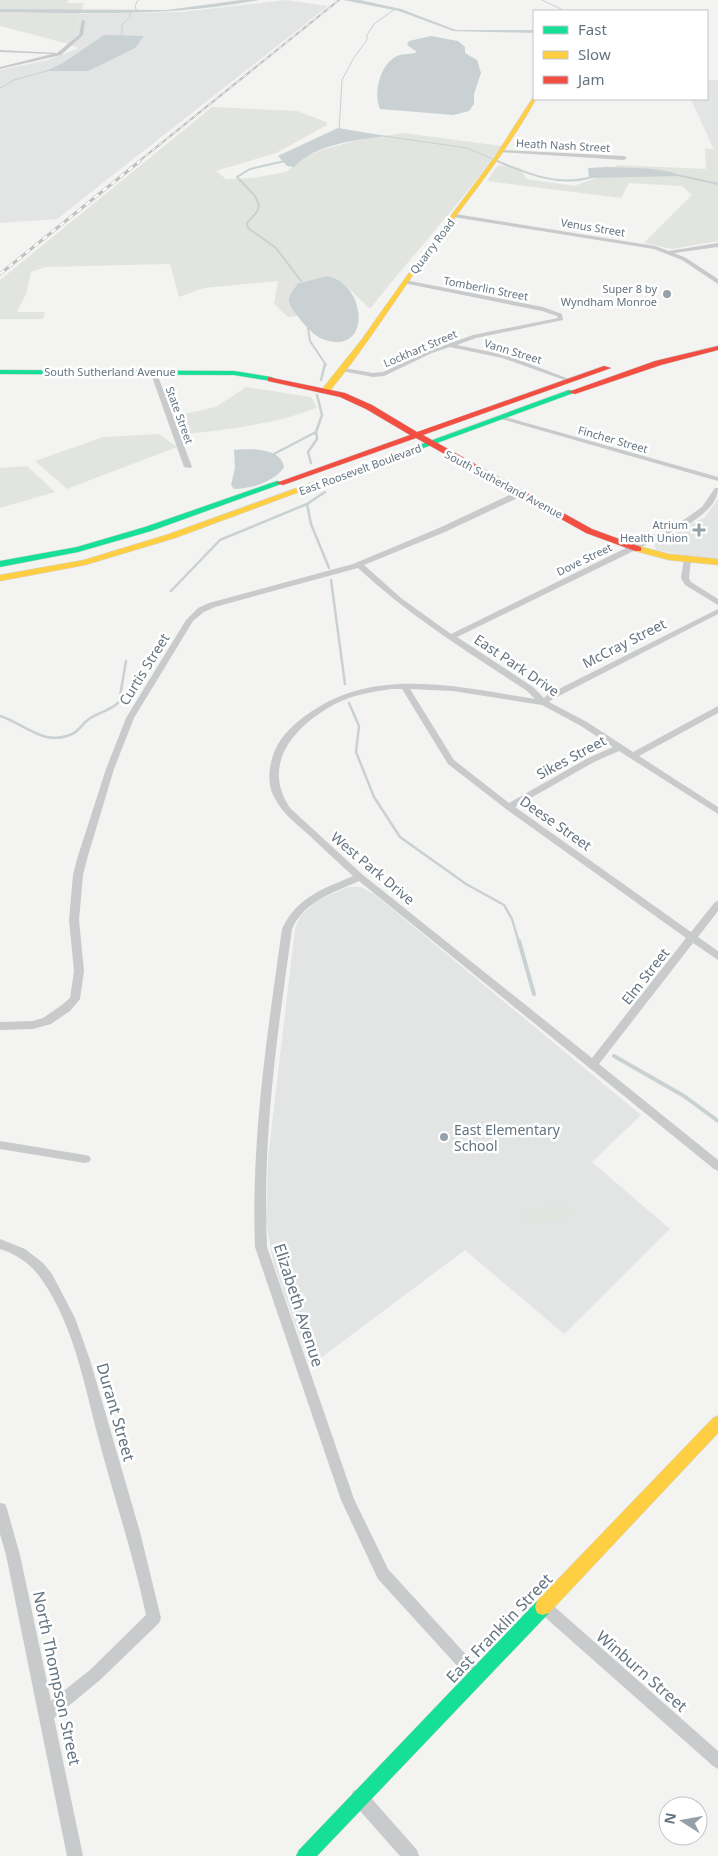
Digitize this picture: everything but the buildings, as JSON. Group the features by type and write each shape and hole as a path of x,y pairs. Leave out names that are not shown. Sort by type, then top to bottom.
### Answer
{"main road":[{"name":"Quarry Road","path":"326,390 344,370 405,282 502,151 524,120 533,100"},
{"name":"East Roosevelt Boulevard","path":"0,564 78,549 148,529 569,380 647,355 718,338"},
{"name":"East Roosevelt Boulevard","path":"0,578 85,562 172,536 597,383 658,363 718,348"},
{"name":"South Sutherland Avenue","path":"0,372 153,371 259,375 326,390 369,407 430,444 589,531 634,548 687,560 718,562"},
{"name":"East Franklin Street","path":"304,1856 718,1422"}],"street":[{"path":"0,68 59,54 81,35 83,21"},
{"path":"0,51 59,54"},
{"name":"Heath Nash Street","path":"502,151 624,158"},
{"name":"Venus Street","path":"455,216 670,252 718,282"},
{"path":"670,252 718,245"},
{"name":"Tomberlin Street","path":"405,282 543,309 558,314 561,319"},
{"name":"Lockhart Street","path":"344,370 373,375 384,374 475,336 561,319"},
{"name":"Vann Street","path":"450,345 504,356 569,380"},
{"name":"State Street","path":"153,371 188,467"},
{"name":"Fincher Street","path":"503,418 718,479"},
{"name":"Dove Street","path":"451,637 695,518 709,506 718,490"},
{"name":"Curtis Street","path":"0,1026 40,1023 58,1015 75,999 79,971 74,920 78,875 82,859 110,770 130,718 190,620 202,610 212,605 359,565 442,530 521,493"},
{"path":"687,560 685,578 688,583 718,603"},
{"name":"East Park Drive","path":"359,565 381,586 416,614 530,689 544,703 584,724 718,811"},
{"name":"McCray Street","path":"544,703 550,697 596,672 718,611"},
{"name":"Deese Street","path":"405,687 451,762 509,807 718,956"},
{"name":"West Park Drive","path":"544,703 426,687 375,688 352,692 320,707 298,725 282,747 275,768 274,787 278,798 287,810 360,877 718,1166"},
{"path":"633,756 718,710"},
{"name":"Sikes Street","path":"509,807 591,760 620,748"},
{"name":"Elizabeth Avenue","path":"360,877 308,901 291,918 287,929 261,1145 259,1221 261,1247 348,1500 383,1574 475,1675"},
{"name":"Elm Street","path":"593,1064 718,904"},
{"path":"0,1144 85,1159"},
{"name":"Durant Street","path":"0,1244 13,1247 31,1259 47,1276 61,1301 84,1360 154,1618 95,1675 47,1714"},
{"name":"North Thompson Street","path":"0,1509 14,1555 75,1856"},
{"name":"Winburn Street","path":"544,1606 718,1761"},
{"path":"359,1797 411,1856"}],"shaded area":[{"path":"0,0 69,0 67,3 84,3 74,31 65,43 0,26"},
{"path":"241,0 259,0 162,12 0,12 0,9 167,10"},
{"path":"286,0 328,6 57,219 0,223 0,70 48,60 79,48 65,43 74,31 80,14 181,12"},
{"path":"343,0 360,0 401,9 456,30 533,30 533,33 453,31 399,11"},
{"path":"104,35 144,36 135,48 88,71 46,71 63,63"},
{"path":"431,36 458,41 465,47 465,53 477,60 481,73 474,94 474,104 469,111 453,115 380,109 377,95 378,87 386,65 397,56 417,52 407,45 409,41"},
{"path":"708,80 718,80 718,151 714,150 691,100 708,100"},
{"path":"212,107 297,111 326,122 327,125 276,153 216,171 226,179 252,178 286,172 305,157 319,151 357,140 403,133 502,146 470,188 370,309 343,283 297,284 289,304 298,316 288,317 274,304 278,281 204,288 179,297 170,264 46,267 31,272 26,294 17,312 45,312 43,319 0,319 0,280"},
{"path":"338,128 386,136 324,148 303,159 294,167 287,166 278,156"},
{"path":"705,148 718,151 718,241 672,249 644,243 692,195 682,186 629,183 621,198 487,181 498,165 520,168 527,179 574,186 604,175 618,165 706,169"},
{"path":"588,168 657,169 679,176 589,178"},
{"path":"327,276 340,281 347,287 355,300 359,320 357,328 348,340 331,342 320,338 298,317 289,302 289,298 297,284"},
{"path":"246,387 311,397 317,408 269,422 186,434 180,415 216,407"},
{"path":"159,434 177,447 67,489 35,461 103,437"},
{"path":"256,449 271,453 282,461 284,467 275,477 262,484 234,489 231,485 235,468 234,450"},
{"path":"27,466 55,492 0,508 0,468"},
{"name":"Atrium Health Union","path":"718,499 718,559 686,556 657,550 653,544 705,517"},
{"name":"East Elementary School","path":"348,887 361,887 374,894 641,1115 592,1162 670,1229 564,1334 465,1250 310,1366 274,1266 266,1222 268,1158 295,929 300,916 318,900"},
{"path":"568,1203 572,1217 528,1224 523,1210"}],"waterway":[{"path":"137,12 135,6 138,0"},
{"path":"542,0 563,10"},
{"path":"339,131 342,80 353,59 367,40 367,35 374,24 395,9"},
{"path":"118,36 122,35 122,25 131,16 129,14 131,13"},
{"path":"0,88 14,80 50,70"},
{"path":"383,136 467,148 500,162"},
{"path":"280,162 285,161 250,169 237,177 255,196 259,205 257,212 247,223 248,228 276,248 301,281"},
{"path":"497,161 544,178 568,181 592,177"},
{"path":"677,175 718,184"},
{"path":"308,328 310,341 326,365"},
{"path":"321,380 325,364"},
{"path":"316,432 322,415 317,395"},
{"path":"270,456 316,432"},
{"path":"311,463 308,452 317,439 316,432"},
{"path":"307,504 325,492"},
{"path":"171,591 220,540 307,504"},
{"path":"307,504 311,524 329,568"},
{"path":"331,580 345,684"},
{"path":"0,716 44,736 52,738 72,734 89,719 119,702 126,661"},
{"path":"349,703 359,726 356,752 374,797 400,837 466,884 504,905 512,919 519,943"},
{"path":"519,941 534,994"},
{"path":"614,1056 684,1096 718,1121"}],"railway":[{"path":"138,162 339,0"},
{"path":"0,274 140,161"}],"traffic: fast":[{"path":"0,372 234,373 271,379"},
{"path":"333,478 572,392"},
{"path":"0,564 78,549 148,529 280,483"},
{"path":"305,1856 543,1607"}],"traffic: slow":[{"path":"326,390 365,341 425,254 496,159 533,100"},
{"path":"0,578 85,562 172,536 333,478"},
{"path":"638,549 669,557 718,562"},
{"path":"543,1607 718,1423"}],"traffic: jam":[{"path":"572,392 658,363 718,348"},
{"path":"280,483 607,368"},
{"path":"271,379 342,395 369,407 445,452 589,531 638,549"}],"place":[{"name":"Super 8 by Wyndham Monroe","path":"667,294"},
{"name":"Atrium Health Union","path":"699,530"},
{"name":"East Elementary School","path":"444,1137"}]}
